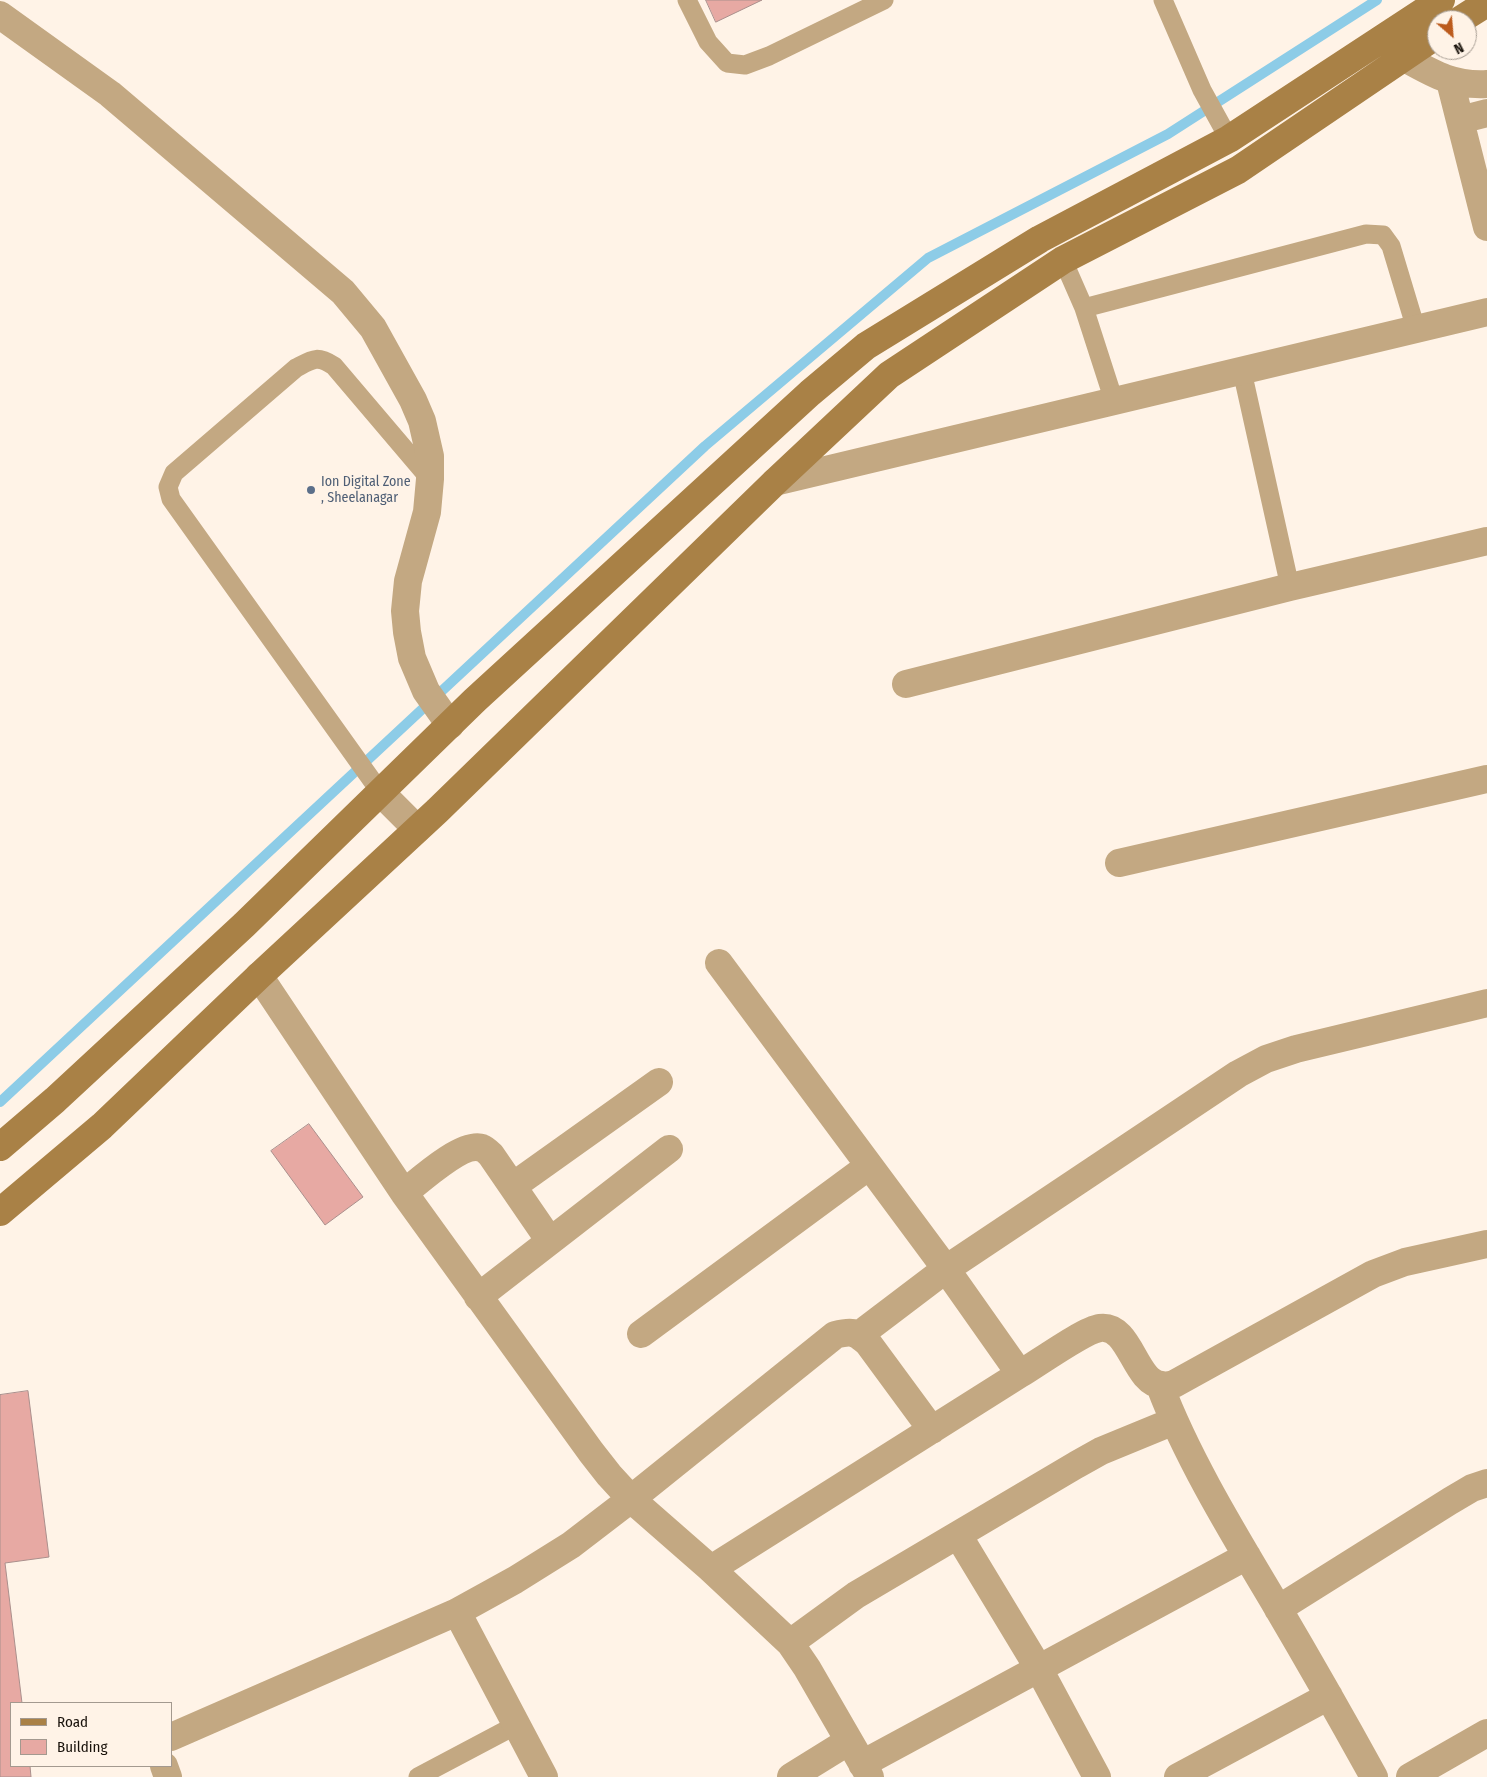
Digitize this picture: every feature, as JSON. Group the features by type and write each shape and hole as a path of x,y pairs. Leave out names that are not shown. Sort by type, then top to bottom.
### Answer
{"street":[{"path":"0,1147 55,1100 244,925 376,786 439,710 866,346 1040,239 1229,140 1441,0"},
{"path":"1476,10 1487,3"},
{"path":"0,15 110,94 343,292 373,328 413,400 422,421 430,456 427,512 408,581 405,611 412,658 439,710"},
{"path":"0,1212 102,1126 417,829 775,482 889,375 1063,260 1238,170 1427,41"},
{"path":"1403,57 1450,81 1471,85 1487,84"},
{"path":"1450,81 1487,227"},
{"path":"1460,120 1487,113"},
{"path":"775,482 1487,312"},
{"path":"906,684 1290,587 1487,542"},
{"path":"1119,864 1487,780"},
{"path":"376,786 417,829"},
{"path":"719,963 946,1269 1020,1374"},
{"path":"259,976 404,1193 591,1452 631,1499 790,1643 807,1668 860,1761"},
{"path":"860,1335 946,1269 1238,1074 1266,1059 1296,1049 1487,1003"},
{"path":"513,1186 659,1082"},
{"path":"404,1193 456,1153 471,1147 482,1148 491,1155 550,1241"},
{"path":"478,1297 669,1149"},
{"path":"641,1334 869,1166"},
{"path":"1160,1386 1174,1384 1373,1274 1406,1262 1487,1244"},
{"path":"711,1570 1082,1336 1100,1328 1111,1329 1121,1337 1146,1377 1160,1386 1174,1421 1247,1556 1374,1777"},
{"path":"172,1737 457,1612 515,1580 571,1545 835,1335 849,1331 860,1335 868,1343 932,1430"},
{"path":"790,1643 856,1595 1101,1451 1174,1421"},
{"path":"1278,1609 1450,1501 1472,1488 1487,1483"},
{"path":"958,1536 1039,1669 1097,1777"},
{"path":"791,1777 860,1761 1039,1669 1247,1556"},
{"path":"457,1612 518,1724 544,1777"},
{"path":"1178,1777 1329,1696"},
{"path":"1410,1777 1487,1734"}],"lane":[{"path":"687,0 708,42 727,62 745,65 768,56 884,0"},
{"path":"1163,0 1202,90 1229,140"},
{"path":"1084,308 1366,234 1383,235 1391,246 1416,329"},
{"path":"1063,260 1084,308 1114,401"},
{"path":"376,786 171,498 168,486 174,473 296,368 310,360 322,359 334,366 430,479"},
{"path":"1242,371 1290,587"},
{"path":"418,1777 518,1724"}],"building":[{"path":"706,0 762,0 716,22"},
{"path":"309,1124 363,1197 325,1225 271,1151"},
{"path":"28,1391 49,1557 5,1563 22,1702 10,1702 10,1767 30,1767 31,1777 0,1777 0,1395"}],"waterway":[{"path":"0,1102 705,446 928,258 1168,134 1377,0"}],"place":[{"name":"Ion Digital Zone , Sheelanagar","path":"311,490"}]}
